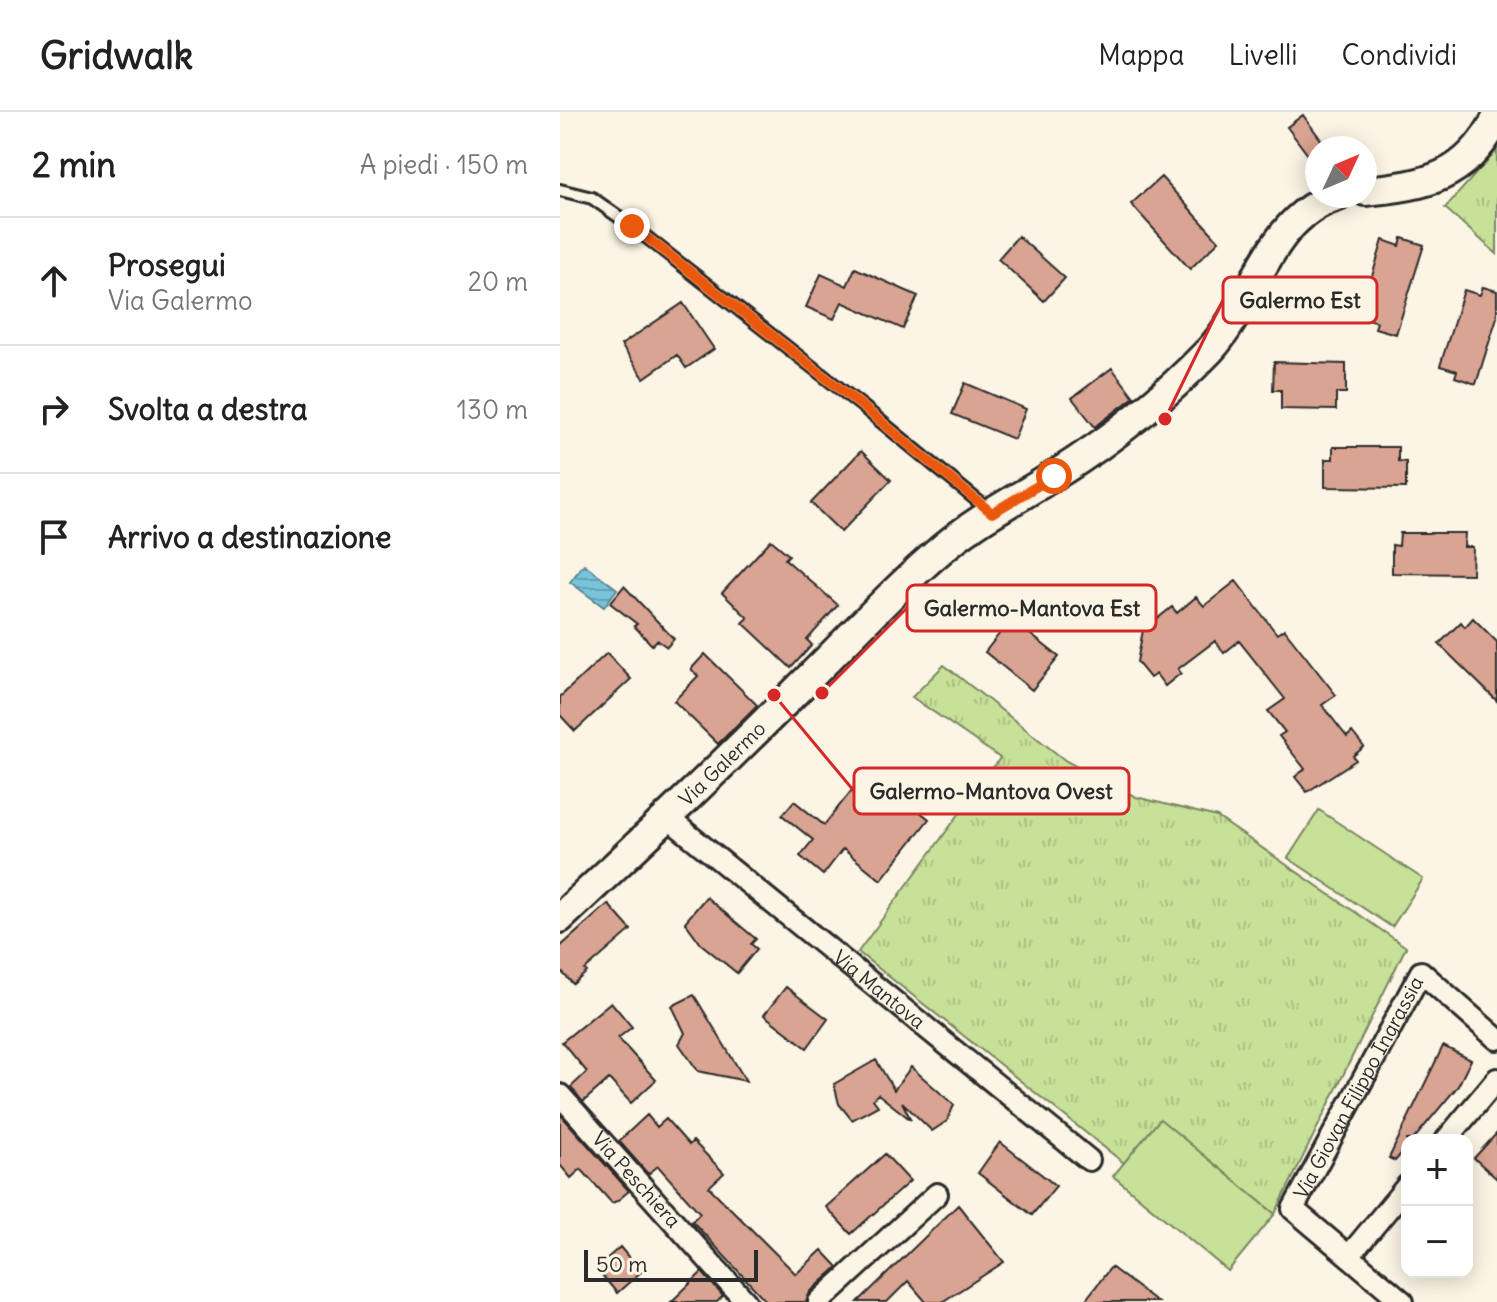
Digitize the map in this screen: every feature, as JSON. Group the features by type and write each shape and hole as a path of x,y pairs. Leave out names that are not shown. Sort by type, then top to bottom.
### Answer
{"main road":[{"path":"1377,189 1442,178 1477,147 1497,118"},
{"name":"Via Galermo","path":"560,918 668,818 903,583 992,513 1094,449 1174,385 1228,326 1271,254 1301,215 1311,208"}],"street":[{"name":"Via Mantova","path":"668,818 1089,1160"},
{"name":"Via Giovan Filippo Ingrassia","path":"1403,1302 1293,1209 1421,972 1497,1039"},
{"path":"1451,1134 1497,1079"},
{"name":"Via Peschiera","path":"560,1095 746,1302"},
{"path":"1349,1256 1401,1193"},
{"path":"819,1302 937,1194"}],"lane":[{"path":"560,190 592,198 632,226 862,406 992,513"}],"green space":[{"path":"1497,150 1497,254 1445,208"},
{"path":"944,665 1066,761 1136,797 1217,817 1406,947 1275,1214 1160,1120 1124,1163 858,952 1000,758 912,697"},
{"path":"1319,810 1423,879 1392,927 1288,858"},
{"path":"1160,1119 1275,1214 1228,1271 1113,1176"}],"water":[{"path":"584,564 617,589 604,607 570,582"}],"building":[{"path":"1303,115 1318,136 1305,136 1305,151 1287,127"},
{"path":"1161,177 1219,241 1190,269 1131,204"},
{"path":"1018,236 1065,278 1044,301 998,259"},
{"path":"1402,238 1424,245 1396,334 1375,328 1377,322 1360,316 1383,240 1400,246"},
{"path":"855,268 918,296 903,329 842,302 834,319 806,307 821,274 847,286"},
{"path":"1483,287 1497,291 1497,317 1476,384 1455,377 1457,371 1440,366 1464,290 1480,295"},
{"path":"683,303 714,349 686,368 677,355 644,378 621,345"},
{"path":"1274,362 1346,364 1346,393 1336,393 1336,410 1281,409 1281,390 1273,390"},
{"path":"1112,368 1134,397 1095,427 1072,398"},
{"path":"965,383 1026,409 1014,439 952,414"},
{"path":"1333,447 1398,447 1398,461 1406,462 1406,488 1325,487 1325,459 1333,459"},
{"path":"861,451 891,480 841,532 811,503"},
{"path":"1400,533 1465,533 1464,547 1473,547 1472,574 1392,573 1392,545 1399,546"},
{"path":"771,540 789,555 785,559 838,605 807,640 812,645 791,668 743,623 748,618 722,593"},
{"path":"1236,581 1277,634 1284,629 1336,695 1322,705 1347,737 1352,732 1364,747 1353,756 1356,760 1307,792 1295,777 1305,769 1279,736 1285,732 1268,711 1285,699 1239,641 1224,653 1215,641 1178,669 1181,673 1165,686 1156,674 1150,678 1137,662 1143,630 1172,607 1177,613 1196,597 1204,606"},
{"path":"624,586 674,639 667,647 657,640 652,645 634,626 637,624 610,603"},
{"path":"1473,618 1497,642 1497,701 1439,644 1461,622 1465,627"},
{"path":"1011,619 1059,657 1032,690 985,652"},
{"path":"607,653 631,679 575,731 560,715 560,697"},
{"path":"705,654 757,705 718,744 674,701 698,676 691,669"},
{"path":"868,770 929,819 881,880 843,849 823,875 800,856 813,840 782,815 794,801 824,825"},
{"path":"706,897 756,939 751,944 757,949 737,973 701,944 685,922"},
{"path":"608,904 631,930 573,984 560,970 560,947"},
{"path":"786,987 828,1019 807,1048 764,1015"},
{"path":"694,995 746,1081 698,1071 679,1044 685,1033 672,1006"},
{"path":"611,1002 632,1027 618,1038 656,1080 631,1103 609,1079 583,1102 571,1087 587,1072 562,1042"},
{"path":"1443,1046 1471,1060 1458,1086 1418,1134 1401,1134 1401,1154 1395,1161 1389,1158"},
{"path":"876,1060 894,1090 911,1067 954,1105 947,1121 932,1131 902,1102 911,1120 878,1094 873,1099 878,1106 852,1120 839,1104 834,1084"},
{"path":"560,1114 629,1191 617,1201 612,1203 581,1169 571,1178 560,1165"},
{"path":"647,1115 657,1127 666,1119 689,1145 693,1141 724,1173 709,1187 796,1274 822,1250 838,1267 810,1292 806,1302 767,1302 692,1221 700,1213 658,1166 648,1174 619,1141"},
{"path":"1497,1133 1497,1179 1474,1158"},
{"path":"1000,1142 1056,1186 1032,1215 978,1173"},
{"path":"885,1154 910,1181 851,1234 826,1207"},
{"path":"958,1205 1004,1262 942,1302 926,1302 908,1281 887,1302 858,1302"},
{"path":"620,1247 641,1272 617,1293 596,1268"},
{"path":"1111,1267 1157,1302 1084,1302"},
{"path":"702,1272 723,1296 717,1302 671,1302"}],"place":[{"name":"Galermo Est","path":"1165,419"},
{"name":"Galermo-Mantova Est","path":"822,693"},
{"name":"Galermo-Mantova Ovest","path":"774,695"}],"route":[{"path":"632,226 862,406 992,513 1054,476"}]}
